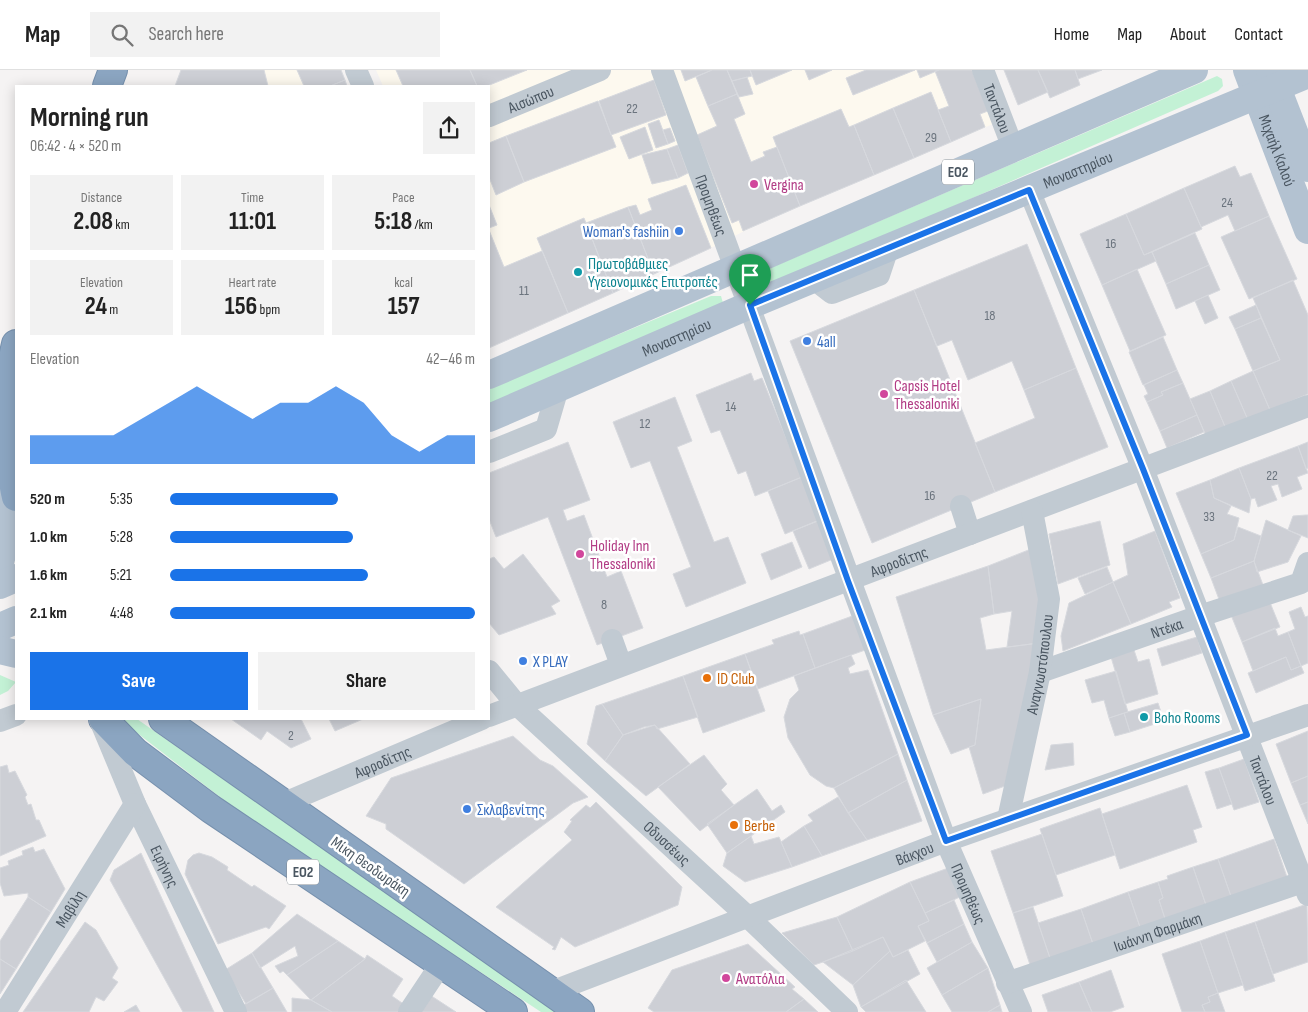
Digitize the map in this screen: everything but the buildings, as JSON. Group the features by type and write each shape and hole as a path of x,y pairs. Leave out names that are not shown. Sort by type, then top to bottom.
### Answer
{"highway":[{"path":"107,85 113,70"},
{"path":"10,493 9,391 11,364 15,348"},
{"name":"ΕΟ2","path":"104,720 135,752 211,808 513,1012"},
{"name":"Μίκη Θεοδωράκη","path":"164,720 580,1012"}],"main road":[{"name":"ΕΟ2","path":"490,374 1194,70"},
{"name":"Μιχαήλ Καλού","path":"1246,70 1268,84 1308,168"},
{"name":"Μοναστηρίου","path":"490,418 750,305 1029,190 1268,84 1308,74"},
{"name":"Μιχαήλ Καλού","path":"1268,84 1308,230"},
{"path":"0,562 7,536 10,493"},
{"path":"0,586 15,578"},
{"path":"0,627 15,620"},
{"path":"0,650 15,654"}],"street":[{"path":"356,70 363,85"},
{"name":"Αισώπου","path":"490,116 600,70"},
{"name":"Προμηθέως","path":"662,70 700,155 736,268 848,581 946,841 1021,1012"},
{"name":"Ταντάλου","path":"983,70 1013,148"},
{"name":"Ταντάλου","path":"1029,190 1143,469 1306,886"},
{"path":"490,452 546,429 558,388"},
{"name":"Αφροδίτης","path":"490,716 516,704 848,581 1308,406"},
{"path":"961,506 970,534"},
{"name":"Αναγνωστόπουλου","path":"1008,819 1040,672 1049,599 1032,511"},
{"name":"Ντέκα","path":"1040,672 1301,583 1308,563"},
{"path":"612,640 621,665"},
{"name":"Οδυσσέως","path":"490,672 516,704 747,916 847,1012"},
{"path":"0,722 15,715"},
{"name":"Βάκχου","path":"551,992 946,841 1308,715"},
{"name":"Ειρήνης","path":"99,720 135,804 236,1012"},
{"name":"Αφροδίτης","path":"282,804 480,720"},
{"name":"Μαβίλη","path":"5,1012 135,804"},
{"name":"Ιωάννη Φαρμάκη","path":"1007,983 1306,886"},
{"path":"409,1012 441,964"}],"shaded area":[{"path":"181,70 341,70 347,85 175,85"},
{"path":"376,70 972,70 993,124 766,220 711,248 490,348 490,85 383,85"}],"green space":[{"path":"1217,76 1222,79 1223,86 1218,91 775,284 765,280 764,276 768,269"},
{"path":"711,296 721,296 723,303 490,404 490,388"},
{"path":"0,675 15,682 8,691 0,695"},
{"path":"125,720 138,720 556,1012 541,1012 251,821 132,729"}],"place":[{"name":"Vergina","path":"754,184"},
{"name":"Woman's fashiin","path":"679,231"},
{"name":"Πρωτοβάθμιες Υγειονομικές Επιτροπές","path":"578,272"},
{"name":"4all","path":"807,341"},
{"name":"Capsis Hotel Thessaloniki","path":"884,394"},
{"name":"Holiday Inn Thessaloniki","path":"580,554"},
{"name":"X PLAY","path":"523,661"},
{"name":"ID Club","path":"707,678"},
{"name":"Boho Rooms","path":"1144,717"},
{"name":"Σκλαβενίτης","path":"467,809"},
{"name":"Berbe","path":"734,825"},
{"name":"Ανατόλια","path":"726,978"}],"route":[{"path":"1029,190 1143,469 1247,735 946,841 848,581 750,305 1029,190"}]}
